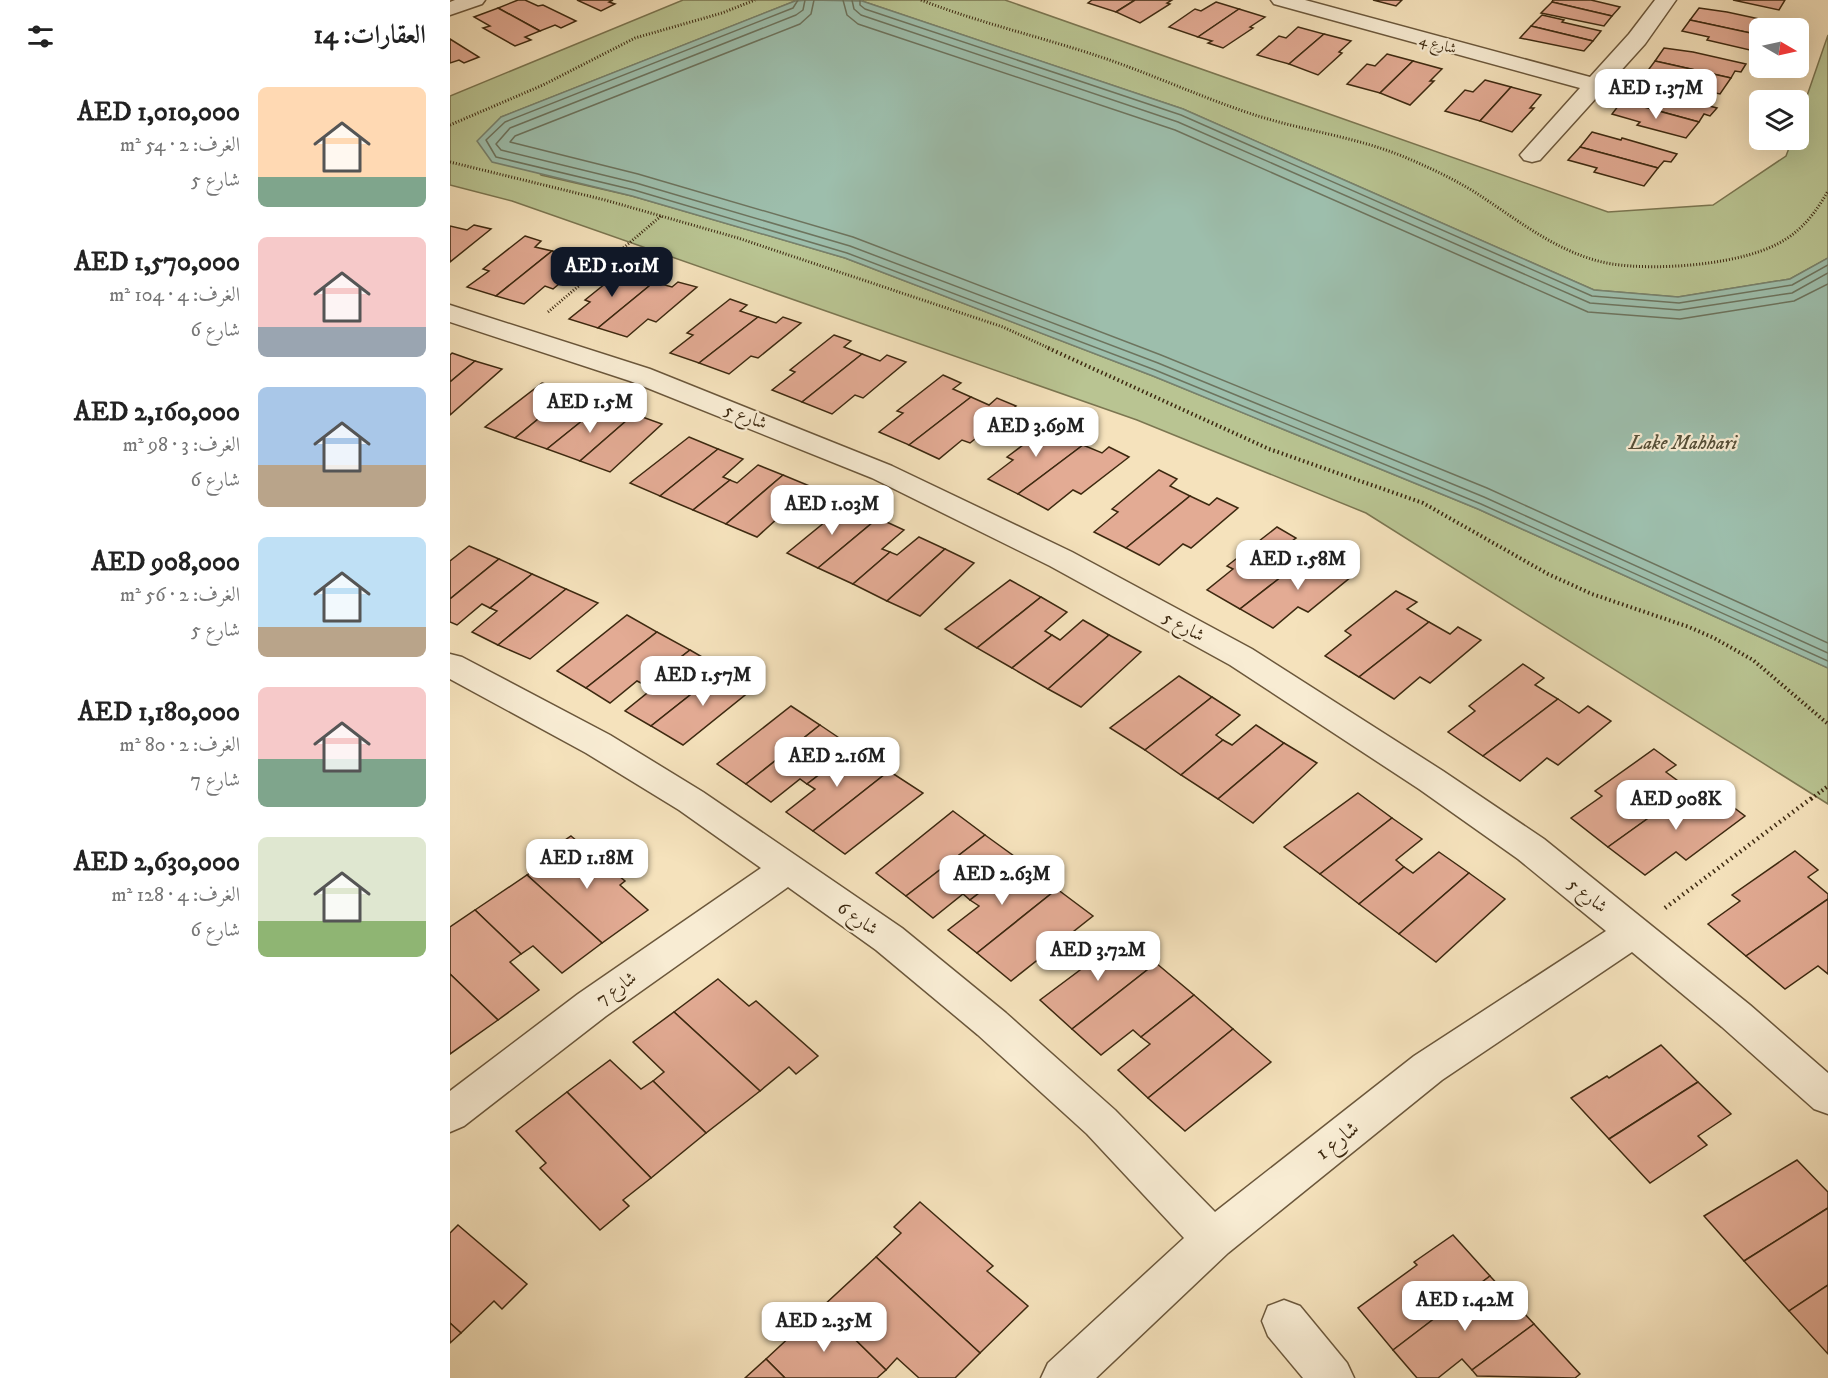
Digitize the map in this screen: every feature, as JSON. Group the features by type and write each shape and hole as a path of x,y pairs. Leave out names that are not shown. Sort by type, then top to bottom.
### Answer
{"street":[{"path":"450,9 475,0"},
{"path":"1532,155 1638,39 1666,0"},
{"name":"شارع 4","path":"1287,1 1595,86"},
{"name":"شارع 5","path":"450,313 640,375 882,472 1061,559 1241,657 1431,780 1531,849 1736,1016 1828,1097"},
{"name":"شارع 6","path":"450,665 598,744 691,801 889,939 992,1024 1101,1122 1213,1239"},
{"name":"شارع 7","path":"450,1114 592,1005 787,869"},
{"name":"شارع 1","path":"1064,1378 1213,1239 1428,1068 1633,932"},
{"path":"1284,1322 1331,1378"}],"path":[{"path":"450,125 543,85 635,38 722,13 755,0"},
{"path":"921,0 1046,42 1101,57 1248,113 1393,152 1452,179 1574,253 1602,262 1636,266 1671,265 1734,260 1758,254 1784,241 1804,226 1819,209 1828,191"},
{"path":"450,162 662,216 815,262 974,316 1033,339 1269,449 1423,503 1548,574 1602,598 1689,627 1734,648 1776,678 1828,724"},
{"path":"521,335 662,216"},
{"path":"1633,932 1828,786"}],"green space":[{"path":"683,0 809,0 795,1 501,117 541,175 632,196 845,258 1153,376 1478,509 1828,668 1828,804 1366,513 1137,420 512,201 450,185 450,96"},
{"path":"851,0 1005,0 1608,212 1713,205 1786,156 1788,150 1809,150 1809,90 1828,35 1828,258 1790,279 1678,297 1594,290 1183,109 862,1"}],"water":[{"name":"Lake Mahhari","path":"795,1 862,1 1183,109 1594,290 1678,297 1790,279 1828,258 1828,668 1478,509 1153,376 845,258 632,196 492,162 477,141 501,117"}],"building":[{"path":"518,0 525,0 538,6 543,5 576,21 561,28 555,25 540,31 498,8"},
{"path":"577,0 613,0 609,2 615,4 601,11"},
{"path":"1092,0 1135,0 1116,12 1088,3"},
{"path":"1135,0 1172,0 1167,3 1170,4 1140,23 1116,12"},
{"path":"1373,0 1402,0 1396,6"},
{"path":"1553,0 1591,0 1620,7 1612,16 1552,2"},
{"path":"1733,0 1785,0 1779,10"},
{"path":"1216,2 1239,9 1198,37 1169,27 1195,9 1201,11"},
{"path":"1552,2 1612,16 1604,26 1541,13"},
{"path":"498,8 540,31 525,37 531,40 515,46 483,28 490,26 474,17"},
{"path":"1699,8 1755,18 1749,18 1749,33 1690,20"},
{"path":"1239,9 1265,17 1223,48 1208,43 1212,41 1198,37"},
{"path":"1542,15 1601,31 1593,41 1531,26"},
{"path":"1690,20 1749,33 1749,50 1707,40 1709,37 1682,31"},
{"path":"1531,26 1593,41 1584,51 1520,38"},
{"path":"1298,27 1324,34 1289,64 1257,55 1279,36 1286,38"},
{"path":"1324,34 1351,41 1339,52 1342,53 1318,75 1289,64"},
{"path":"450,39 479,57 464,63 459,60 450,63"},
{"path":"1664,48 1746,64 1741,72 1735,71 1731,78 1655,61"},
{"path":"1387,54 1413,61 1380,93 1347,84 1367,64 1375,66"},
{"path":"1413,61 1442,69 1430,81 1434,81 1410,105 1380,93"},
{"path":"1655,61 1731,78 1720,94 1672,83 1674,79 1646,73"},
{"path":"1485,80 1511,87 1480,121 1445,111 1465,90 1473,92"},
{"path":"1511,87 1541,95 1530,108 1534,108 1512,132 1480,121"},
{"path":"1634,88 1717,108 1710,116 1704,114 1699,122 1622,101"},
{"path":"1622,101 1699,122 1686,138 1637,125 1640,122 1612,114"},
{"path":"1592,132 1677,154 1671,162 1664,161 1658,168 1580,147"},
{"path":"1580,147 1658,168 1644,186 1594,172 1597,168 1568,160"},
{"path":"474,225 491,229 450,262 450,226 467,230"},
{"path":"525,236 541,241 535,247 552,251 496,296 467,287 489,271 483,269"},
{"path":"552,251 569,256 576,251 594,255 553,289 545,286 524,304 496,296"},
{"path":"626,267 643,271 636,277 654,282 598,328 569,319 590,302 585,300"},
{"path":"654,282 672,287 678,282 697,287 656,322 648,319 627,337 598,328"},
{"path":"730,299 747,305 740,311 758,317 699,363 670,353 693,335 687,333"},
{"path":"758,317 776,323 783,317 801,323 758,358 751,356 729,374 699,363"},
{"path":"834,335 851,341 844,347 862,354 802,402 772,390 795,372 790,370"},
{"path":"452,353 475,361 450,382 450,355"},
{"path":"862,354 880,361 887,355 906,362 863,398 855,395 832,414 802,402"},
{"path":"475,361 502,369 450,415 450,382"},
{"path":"943,375 961,383 953,389 971,397 909,445 879,432 903,413 897,411"},
{"path":"542,383 571,392 515,438 485,427"},
{"path":"571,392 596,401 576,418 583,420 547,449 515,438"},
{"path":"971,397 989,405 997,398 1016,406 970,443 962,440 939,459 909,445"},
{"path":"609,406 634,414 580,461 547,449 583,420 590,423"},
{"path":"634,414 662,424 610,472 580,461"},
{"path":"1055,421 1072,429 1064,435 1083,445 1018,494 988,479 1013,460 1007,457"},
{"path":"689,437 718,449 660,496 630,483"},
{"path":"1083,445 1102,453 1109,447 1129,457 1081,494 1073,490 1048,510 1018,494"},
{"path":"718,449 743,459 723,477 730,480 693,510 660,496"},
{"path":"758,465 783,475 726,524 693,510 730,480 737,483"},
{"path":"1159,470 1177,479 1170,486 1190,496 1126,548 1094,532 1118,512 1112,509"},
{"path":"783,475 812,487 757,537 726,524"},
{"path":"1190,496 1209,505 1217,498 1238,508 1191,548 1183,544 1159,565 1126,548"},
{"path":"847,504 878,518 818,568 787,553"},
{"path":"878,518 904,530 882,549 890,552 853,584 818,568"},
{"path":"1277,527 1296,538 1288,544 1308,556 1240,609 1207,590 1233,569 1227,566"},
{"path":"919,537 945,549 887,601 853,584 890,552 897,555"},
{"path":"469,546 499,559 450,599 450,561"},
{"path":"945,549 974,563 920,616 887,601"},
{"path":"1308,556 1328,567 1336,560 1357,572 1308,612 1298,607 1273,628 1240,609"},
{"path":"499,559 532,574 490,608 482,604 457,625 450,622 450,599"},
{"path":"532,574 566,589 498,645 472,632 497,611 490,608"},
{"path":"1010,580 1041,597 977,648 945,629"},
{"path":"566,589 598,603 530,659 498,645"},
{"path":"1396,591 1417,602 1407,609 1429,622 1359,677 1325,656 1351,635 1345,631"},
{"path":"1041,597 1067,612 1045,631 1052,635 1012,668 977,648"},
{"path":"627,615 657,632 586,688 557,671"},
{"path":"1083,620 1109,635 1048,689 1012,668 1052,635 1060,640"},
{"path":"1429,622 1450,634 1458,627 1481,640 1430,683 1420,677 1394,699 1359,677"},
{"path":"657,632 690,650 645,685 637,681 610,703 586,688"},
{"path":"1109,635 1141,652 1081,707 1048,689"},
{"path":"690,650 723,669 651,726 625,711 652,689 645,685"},
{"path":"1523,664 1544,678 1535,685 1558,699 1483,756 1448,732 1475,711 1469,706"},
{"path":"723,669 755,687 683,745 651,726"},
{"path":"1179,676 1212,697 1145,750 1110,728"},
{"path":"1212,697 1240,715 1216,735 1223,740 1181,775 1145,750"},
{"path":"1558,699 1579,713 1588,706 1611,721 1558,765 1547,758 1520,781 1483,756"},
{"path":"791,706 820,725 746,784 717,764"},
{"path":"820,725 854,748 807,784 800,779 771,802 746,784"},
{"path":"1256,725 1284,743 1218,799 1181,775 1223,740 1232,745"},
{"path":"1284,743 1317,763 1253,823 1218,799"},
{"path":"854,748 889,771 813,831 786,812 815,789 807,784"},
{"path":"1654,749 1676,765 1666,772 1689,789 1608,847 1571,818 1602,796 1595,791"},
{"path":"889,771 923,793 845,854 813,831"},
{"path":"1689,789 1711,806 1721,798 1745,816 1686,860 1676,852 1645,875 1608,847"},
{"path":"1358,793 1392,818 1320,874 1284,847"},
{"path":"953,811 985,835 906,896 876,873"},
{"path":"1392,818 1422,839 1396,860 1404,867 1359,904 1320,874"},
{"path":"985,835 1021,861 970,900 963,894 933,918 906,896"},
{"path":"571,836 625,881 620,885 648,910 602,943 527,875 552,857 546,853"},
{"path":"1795,851 1818,870 1808,877 1828,894 1828,899 1746,956 1708,924 1740,901 1732,895"},
{"path":"1439,852 1469,873 1399,934 1359,904 1404,867 1413,873"},
{"path":"1021,861 1057,889 977,953 948,930 979,906 970,900"},
{"path":"1469,873 1505,899 1436,962 1399,934"},
{"path":"527,875 602,943 562,973 533,946 521,954 475,910"},
{"path":"1057,889 1093,916 1011,981 977,953"},
{"path":"1828,899 1828,974 1818,966 1785,989 1746,956"},
{"path":"475,910 521,954 510,962 539,990 498,1020 450,974 450,927"},
{"path":"1122,935 1156,963 1072,1029 1040,1000"},
{"path":"1156,963 1194,995 1141,1037 1133,1030 1101,1055 1072,1029"},
{"path":"450,974 498,1020 450,1054"},
{"path":"718,979 749,1006 756,1001 818,1056 796,1074 789,1067 760,1091 674,1012"},
{"path":"1194,995 1233,1029 1148,1098 1118,1070 1150,1044 1141,1037"},
{"path":"674,1012 760,1091 706,1133 653,1081 664,1072 633,1042"},
{"path":"1233,1029 1271,1062 1185,1131 1148,1098"},
{"path":"1661,1045 1698,1082 1609,1139 1571,1098 1607,1076 1609,1078"},
{"path":"610,1060 641,1089 653,1081 706,1133 651,1178 567,1092"},
{"path":"1698,1082 1731,1114 1698,1136 1707,1145 1650,1183 1609,1139"},
{"path":"567,1092 651,1178 623,1200 629,1206 600,1230 540,1168 546,1163 516,1131"},
{"path":"1797,1160 1828,1192 1828,1208 1744,1261 1704,1216"},
{"path":"920,1202 993,1266 987,1271 1028,1306 980,1353 876,1257 901,1233 894,1227"},
{"path":"1828,1208 1828,1285 1789,1311 1744,1261"},
{"path":"458,1225 527,1284 502,1309 494,1301 461,1333 450,1323 450,1233"},
{"path":"1453,1235 1490,1276 1393,1350 1358,1308 1417,1265 1414,1262"},
{"path":"876,1257 980,1353 955,1378 919,1378 897,1358 886,1370 822,1307"},
{"path":"1490,1276 1534,1324 1472,1370 1462,1359 1438,1378 1417,1378 1393,1350"},
{"path":"1828,1285 1828,1354 1789,1311"},
{"path":"822,1307 886,1370 877,1378 785,1378 766,1359"},
{"path":"450,1323 461,1333 450,1343"},
{"path":"1534,1324 1580,1374 1575,1378 1477,1376 1472,1370"},
{"path":"766,1359 785,1378 745,1378"}]}
